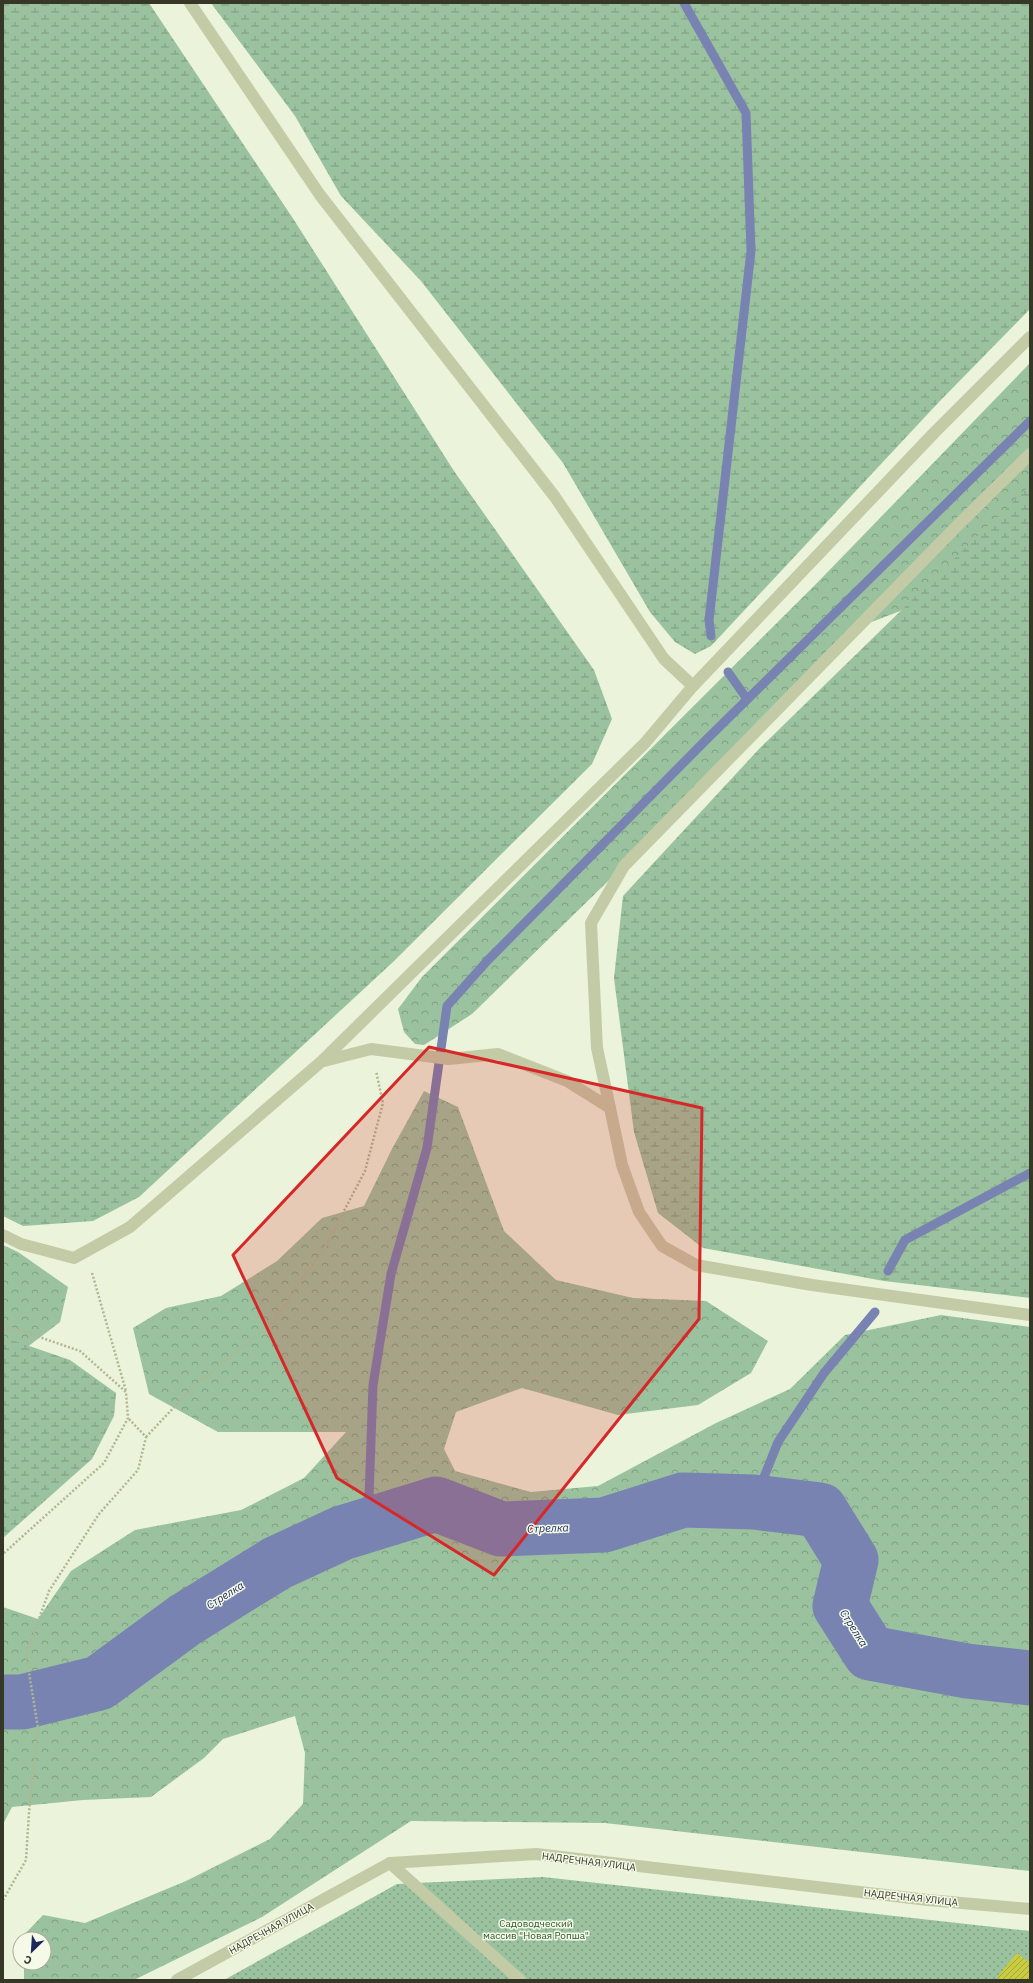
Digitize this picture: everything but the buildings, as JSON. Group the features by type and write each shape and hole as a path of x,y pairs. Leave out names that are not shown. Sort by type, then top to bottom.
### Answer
{"street":[{"path":"190,3 320,195 555,497 664,659 693,686"},
{"path":"3,1235 21,1244 74,1258 86,1252 130,1227 322,1061 645,743 693,686 934,432 1030,337"},
{"path":"1030,454 959,524 624,866 591,923 598,1048 622,1165 639,1212 662,1246 696,1265 812,1285 1030,1315"},
{"path":"322,1061 371,1049 449,1059 498,1054 567,1081 610,1108"},
{"name":"НАДРЕЧНАЯ УЛИЦА","path":"177,1980 390,1863 536,1854 928,1900 1030,1909"},
{"path":"390,1863 520,1980"}],"path":[{"path":"3,1900 26,1860 29,1812 38,1728 26,1654 49,1591 99,1514 138,1470 146,1437 194,1386 273,1322 326,1245 365,1172 383,1103 371,1049"},
{"path":"3,1554 104,1463 128,1418 126,1392 86,1252"},
{"path":"3,1328 16,1329 80,1351 126,1392"},
{"path":"128,1418 146,1437"}],"highlighted area":[{"path":"429,1047 702,1108 699,1319 494,1575 337,1478 233,1255"}],"green space":[{"path":"3,3 149,3 294,220 454,471 594,670 612,719 592,764 393,962 139,1197 93,1221 23,1226 3,1216"},
{"path":"211,3 1030,3 1030,309 938,403 711,646 695,654 675,642 650,612 563,463 421,281 341,196 295,116"},
{"path":"1030,363 1030,518 921,603 869,623 768,725 472,1014 424,1045 415,1044 404,1032 398,1009 422,977 818,582"},
{"path":"1030,485 1030,1298 884,1281 703,1248 658,1213 634,1132 614,978 623,896 759,749"},
{"path":"424,1091 458,1107 504,1231 556,1280 633,1298 706,1301 768,1341 751,1373 698,1405 618,1415 522,1388 456,1412 444,1449 455,1471 531,1492 598,1486 716,1423 790,1389 845,1335 941,1315 1030,1327 1030,1871 605,1823 411,1821 262,1917 134,1980 24,1980 24,1971 52,1971 52,1931 28,1931 43,1915 85,1923 186,1881 270,1839 303,1804 305,1753 295,1716 223,1739 204,1758 151,1797 83,1800 12,1807 3,1824 3,1607 38,1619 71,1571 135,1530 241,1510 304,1478 346,1432 218,1432 149,1394 133,1328 166,1308 221,1296 277,1261 322,1218 364,1206 392,1149"},
{"path":"3,1245 18,1252 68,1287 60,1322 26,1348 3,1346"},
{"path":"3,1337 70,1360 116,1393 114,1416 92,1459 3,1538"},
{"name":"Садоводческий массив \"Новая Ропша\"","path":"543,1877 1030,1931 1030,1980 224,1980 397,1884"}],"waterway":[{"path":"684,3 746,113 751,251 709,620 711,636"},
{"path":"368,1525 373,1385 391,1274 427,1148 447,1006 488,960 707,739 1030,421"},
{"path":"728,672 747,699"},
{"path":"888,1271 905,1240 1030,1173"},
{"path":"754,1502 778,1442 824,1373 875,1312"},
{"name":"Стрелка","path":"3,1702 22,1702 99,1683 185,1620 277,1563 342,1533 436,1504 501,1529 604,1525 683,1500 754,1502 820,1510 851,1560 840,1606 870,1653 967,1671 1030,1678"}]}
